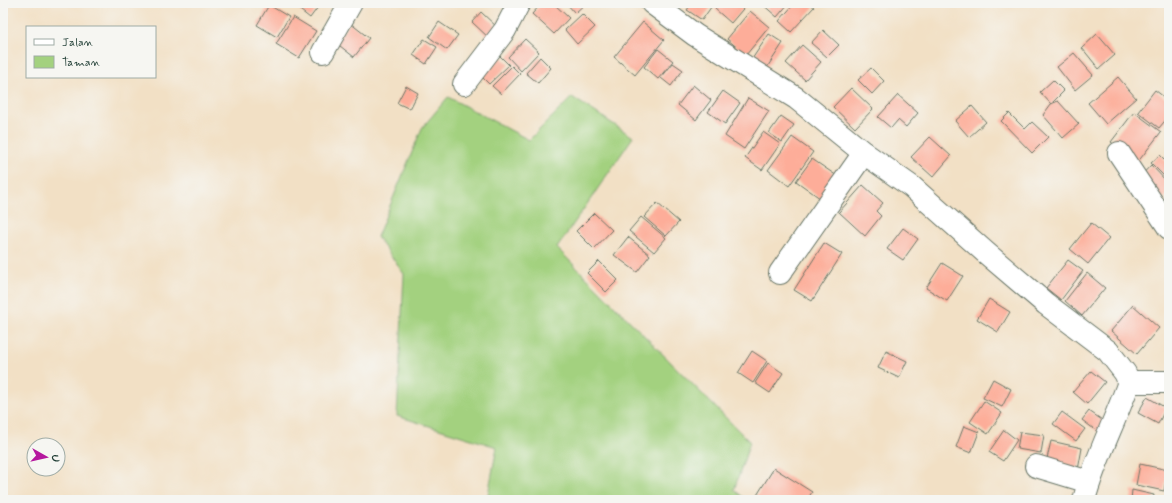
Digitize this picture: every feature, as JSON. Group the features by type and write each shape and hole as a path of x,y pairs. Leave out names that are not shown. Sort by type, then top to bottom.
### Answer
{"street":[{"path":"323,52 351,3"},
{"path":"464,84 505,30 519,3"},
{"path":"652,3 701,39 796,98 864,153 912,187 1046,304 1108,351 1126,372 1129,382 1122,403 1110,426 1087,491 1036,466"},
{"path":"780,272 864,153"},
{"path":"1119,153 1169,228"},
{"path":"1129,382 1169,382"}],"green space":[{"path":"448,97 529,140 572,97 633,137 557,248 750,442 734,490 747,500 487,500 497,447 397,416 404,274 377,237 422,128"}],"building":[{"path":"291,3 321,3 310,18"},
{"path":"542,3 553,3 569,18 554,34 532,14"},
{"path":"566,3 586,3 575,13"},
{"path":"692,3 714,3 702,20 687,10"},
{"path":"720,3 748,3 731,23 715,9"},
{"path":"761,3 789,3 777,17"},
{"path":"795,3 809,3 814,7 791,32 779,21"},
{"path":"269,5 289,17 277,37 257,25"},
{"path":"750,11 769,27 746,55 727,39"},
{"path":"481,12 499,29 490,39 472,22"},
{"path":"582,14 595,27 577,44 565,30"},
{"path":"293,17 316,31 299,58 276,44"},
{"path":"439,22 458,35 447,50 429,37"},
{"path":"643,22 664,40 635,75 614,57"},
{"path":"350,23 369,38 354,57 335,42"},
{"path":"823,30 839,45 827,57 811,43"},
{"path":"769,34 783,43 766,69 752,59"},
{"path":"1097,34 1115,55 1099,69 1082,48"},
{"path":"424,39 437,47 426,64 413,55"},
{"path":"525,39 539,52 521,71 508,57"},
{"path":"802,45 821,62 805,80 786,63"},
{"path":"658,49 673,61 658,79 644,67"},
{"path":"1074,53 1093,75 1075,90 1057,67"},
{"path":"499,55 509,65 489,84 479,74"},
{"path":"540,57 551,68 538,83 526,73"},
{"path":"673,63 683,70 671,86 661,78"},
{"path":"512,66 520,74 501,94 492,86"},
{"path":"871,68 884,81 872,94 858,80"},
{"path":"1118,77 1136,98 1106,124 1088,103"},
{"path":"1053,80 1064,91 1051,104 1040,92"},
{"path":"693,85 711,100 696,120 678,105"},
{"path":"406,86 418,93 410,109 397,103"},
{"path":"851,88 873,109 855,128 833,107"},
{"path":"1155,90 1169,101 1169,116 1159,128 1138,112"},
{"path":"723,91 740,103 725,124 708,112"},
{"path":"898,95 918,113 906,127 898,120 891,128 878,117"},
{"path":"748,98 769,111 744,149 725,136"},
{"path":"1058,101 1079,124 1063,138 1043,115 1051,104"},
{"path":"972,106 986,122 969,137 955,121"},
{"path":"1134,112 1161,132 1137,163 1111,142"},
{"path":"1009,113 1025,129 1032,122 1048,137 1032,153 1001,121"},
{"path":"781,116 794,125 782,142 769,133"},
{"path":"763,132 780,144 762,170 745,158"},
{"path":"792,137 813,152 789,186 768,170"},
{"path":"930,137 951,156 933,177 911,157"},
{"path":"1160,155 1169,164 1169,181 1151,163"},
{"path":"812,159 840,178 824,201 796,181"},
{"path":"1151,165 1169,184 1169,193 1161,201 1138,179"},
{"path":"863,185 883,203 876,211 881,216 865,236 839,212"},
{"path":"657,203 679,222 666,236 644,217"},
{"path":"594,213 612,230 594,249 576,231"},
{"path":"641,217 666,238 654,252 629,231"},
{"path":"1091,223 1109,238 1088,264 1070,249"},
{"path":"903,228 918,239 903,260 887,249"},
{"path":"628,237 650,255 637,272 614,255"},
{"path":"824,243 842,254 812,301 794,290"},
{"path":"1068,260 1083,271 1061,300 1046,288"},
{"path":"599,261 618,280 606,292 587,273"},
{"path":"942,263 963,276 947,301 926,288"},
{"path":"1087,273 1105,288 1082,316 1065,301"},
{"path":"989,299 1010,312 998,332 977,319"},
{"path":"1133,305 1159,328 1137,354 1111,331"},
{"path":"752,351 767,361 753,383 738,373"},
{"path":"886,351 907,361 899,378 878,368"},
{"path":"768,363 783,373 770,393 755,383"},
{"path":"1091,371 1105,382 1087,404 1073,392"},
{"path":"993,379 1011,389 1002,407 983,398"},
{"path":"1147,397 1166,408 1158,424 1138,413"},
{"path":"984,401 1002,413 988,434 970,422"},
{"path":"1089,411 1105,422 1098,432 1082,420"},
{"path":"1062,412 1085,429 1076,441 1053,424"},
{"path":"964,426 979,432 971,453 956,447"},
{"path":"1004,430 1017,440 1003,461 989,452"},
{"path":"1020,432 1044,435 1041,453 1017,449"},
{"path":"1051,441 1082,448 1078,470 1046,463"},
{"path":"1140,464 1168,470 1164,491 1136,485"},
{"path":"774,468 812,492 807,500 754,500"},
{"path":"1132,490 1154,495 1153,500 1131,500"}]}
